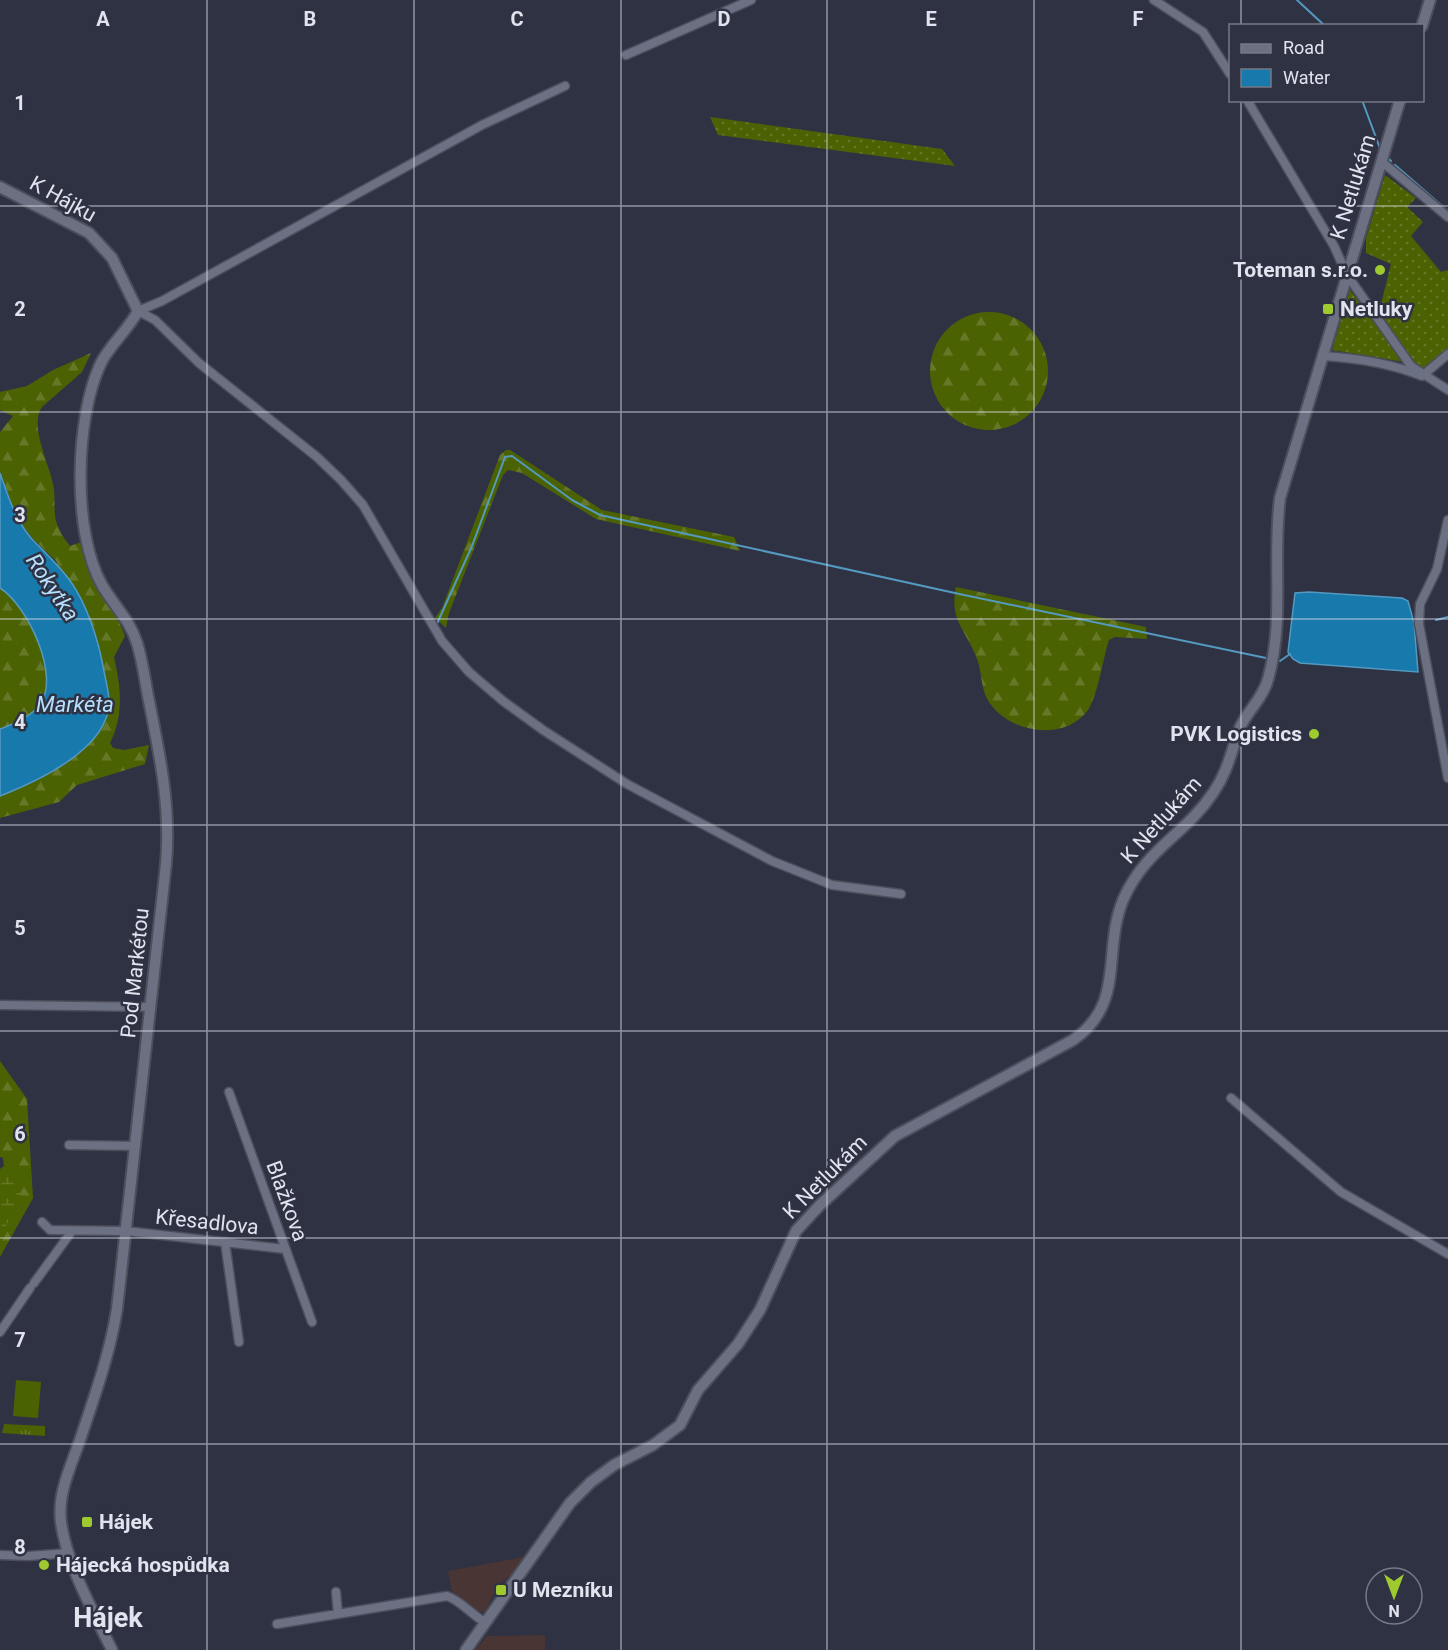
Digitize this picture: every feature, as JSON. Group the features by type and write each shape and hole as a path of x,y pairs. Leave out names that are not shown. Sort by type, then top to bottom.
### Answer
{"street":[{"path":"626,55 751,0"},
{"path":"1154,0 1203,32 1229,72"},
{"path":"1423,24 1430,0"},
{"path":"138,311 162,301 482,125 565,86"},
{"path":"1248,102 1334,246 1347,275 1411,366 1422,376"},
{"name":"K Netlukám","path":"486,1623 570,1503 591,1482 614,1465 675,1431 698,1390 738,1344 760,1310 796,1231 820,1205 895,1136 1073,1040 1089,1028 1100,1013 1110,990 1114,929 1128,890 1150,857 1196,815 1213,794 1230,761 1245,719 1268,683 1278,623 1277,529 1280,498 1399,102"},
{"path":"1381,161 1448,217"},
{"name":"K Hájku","path":"0,187 88,233 112,258 138,311"},
{"path":"138,311 155,320 199,363 317,457 341,480 363,505 442,641 470,672 503,701 543,730 627,784 772,861 832,885 901,894"},
{"name":"Pod Markétou","path":"112,1650 69,1553 61,1522 61,1504 66,1479 110,1342 117,1309 168,844 161,750 137,642 127,618 102,586 90,558 85,535 81,467 89,400 101,362 129,329 138,311"},
{"path":"1422,376 1448,354"},
{"path":"1322,356 1356,358 1398,366 1448,390"},
{"path":"1448,520 1437,569 1420,604 1419,624 1448,778"},
{"path":"0,1005 70,1004 150,1007"},
{"name":"Blažkova","path":"229,1092 312,1322"},
{"path":"1231,1098 1341,1192 1448,1254"},
{"path":"69,1145 135,1146"},
{"name":"Křesadlova","path":"42,1222 50,1230 126,1231 285,1249"},
{"path":"0,1332 72,1231"},
{"path":"225,1242 239,1342"},
{"path":"0,1555 28,1556 69,1553"},
{"path":"336,1592 338,1614"},
{"path":"277,1624 447,1596 455,1598 470,1614 486,1623 465,1650"}],"shaded area":[{"path":"524,1557 511,1575 498,1585 485,1612 472,1610 452,1591 448,1571"},
{"path":"545,1635 545,1650 475,1650 487,1636"}],"green space":[{"path":"710,117 942,149 955,166 718,135"},
{"path":"1385,175 1416,198 1407,207 1423,222 1411,236 1441,272 1448,270 1448,351 1427,368 1416,367 1379,312 1391,264 1366,253 1366,238"},
{"path":"1350,290 1404,362 1332,350"},
{"path":"989,312 1012,316 1031,329 1044,348 1048,371 1044,394 1031,413 1012,426 989,430 966,426 947,413 934,394 930,371 934,348 947,329 966,316"},
{"path":"91,353 82,372 42,407 38,424 39,434 53,484 56,521 70,546 81,542 95,578 125,636 114,657 120,701 118,722 110,743 113,748 124,750 149,745 145,764 77,785 59,802 0,818 0,796 32,783 68,762 93,739 109,703 104,674 56,561 32,538 16,516 0,473 0,432 13,416 0,410 0,392 27,386 53,370"},
{"path":"510,450 602,510 734,537 740,551 596,519 522,473 508,470 503,475 449,613 446,628 435,618 442,608 500,455"},
{"path":"956,587 1146,627 1147,639 1115,637 1109,640 1092,703 1078,720 1054,730 1026,728 1013,723 988,701 977,659 957,617 954,599"},
{"path":"0,588 21,609 30,625 44,659 46,676 45,692 40,705 27,717 0,729"},
{"path":"0,1061 27,1099 33,1198 0,1257 0,1169 4,1166 3,1158 0,1157"},
{"path":"9,1164 22,1198 0,1236 0,1171"},
{"path":"16,1380 41,1382 38,1418 13,1416"},
{"path":"4,1424 45,1426 45,1436 2,1433"}],"water":[{"name":"Markéta","path":"0,473 12,507 25,531 66,576 82,601 98,645 109,702 106,719 97,735 84,749 50,772 0,796 0,729 27,717 40,705 45,692 46,676 44,659 30,625 21,609 0,588"},
{"path":"1295,593 1402,598 1408,601 1414,623 1418,672 1300,663 1293,659 1288,652"}],"waterway":[{"path":"1297,0 1323,24"},
{"path":"1363,102 1381,151"},
{"path":"1395,165 1448,211"},
{"path":"436,626 472,546 505,457 512,456 572,500 600,515 964,595 1266,658"},
{"path":"1436,620 1448,617"},
{"path":"1280,661 1290,654"}],"place":[{"name":"Toteman s.r.o.","path":"1380,270"},
{"name":"Netluky","path":"1328,309"},
{"name":"PVK Logistics","path":"1314,734"},
{"name":"Hájek","path":"87,1522"},
{"name":"Hájecká hospůdka","path":"44,1565"},
{"name":"U Mezníku","path":"501,1590"}],"district":[{"name":"Hájek","path":"108,1618"}],"water label":[{"name":"Rokytka","path":"53,587"}]}
